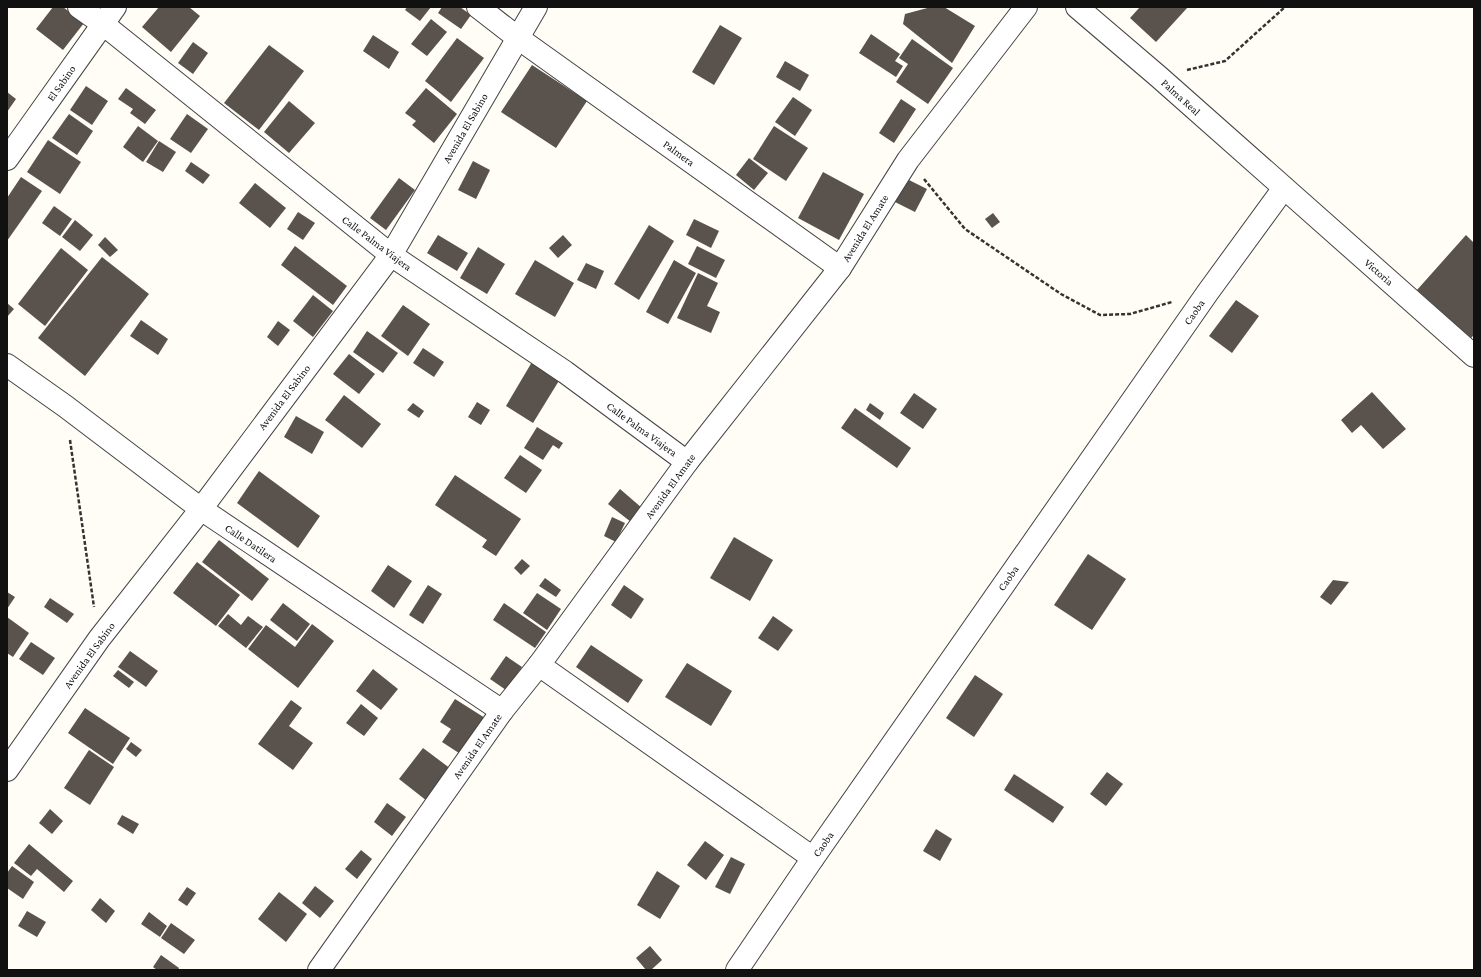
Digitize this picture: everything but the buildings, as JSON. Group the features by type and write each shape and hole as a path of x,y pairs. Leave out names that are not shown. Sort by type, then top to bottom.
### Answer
{"street":[{"name":"Calle Palma Viajera","path":"79,7 109,15 391,255 565,372 687,462"},
{"name":"Palmera","path":"478,7 518,38 840,268"},
{"name":"Avenida El Sabino","path":"7,770 99,639 201,509 391,255 536,7"},
{"name":"Avenida El Amate","path":"319,970 502,711 539,665 687,462 840,268 908,160 1026,7"},
{"name":"Palma Real","path":"1077,7 1159,77 1284,188"},
{"name":"El Sabino","path":"7,159 109,15"},
{"name":"Victoria","path":"1284,188 1474,356"},
{"name":"Caoba","path":"737,970 813,858 1208,292 1284,188"},
{"name":"Calle Datilera","path":"7,365 65,406 201,509 502,711"},
{"path":"539,665 813,858"}],"path":[{"path":"1159,77 1225,61 1285,7"},
{"path":"908,160 965,229 1061,294 1100,315 1130,314 1173,302"},
{"path":"65,406 99,639"}]}
